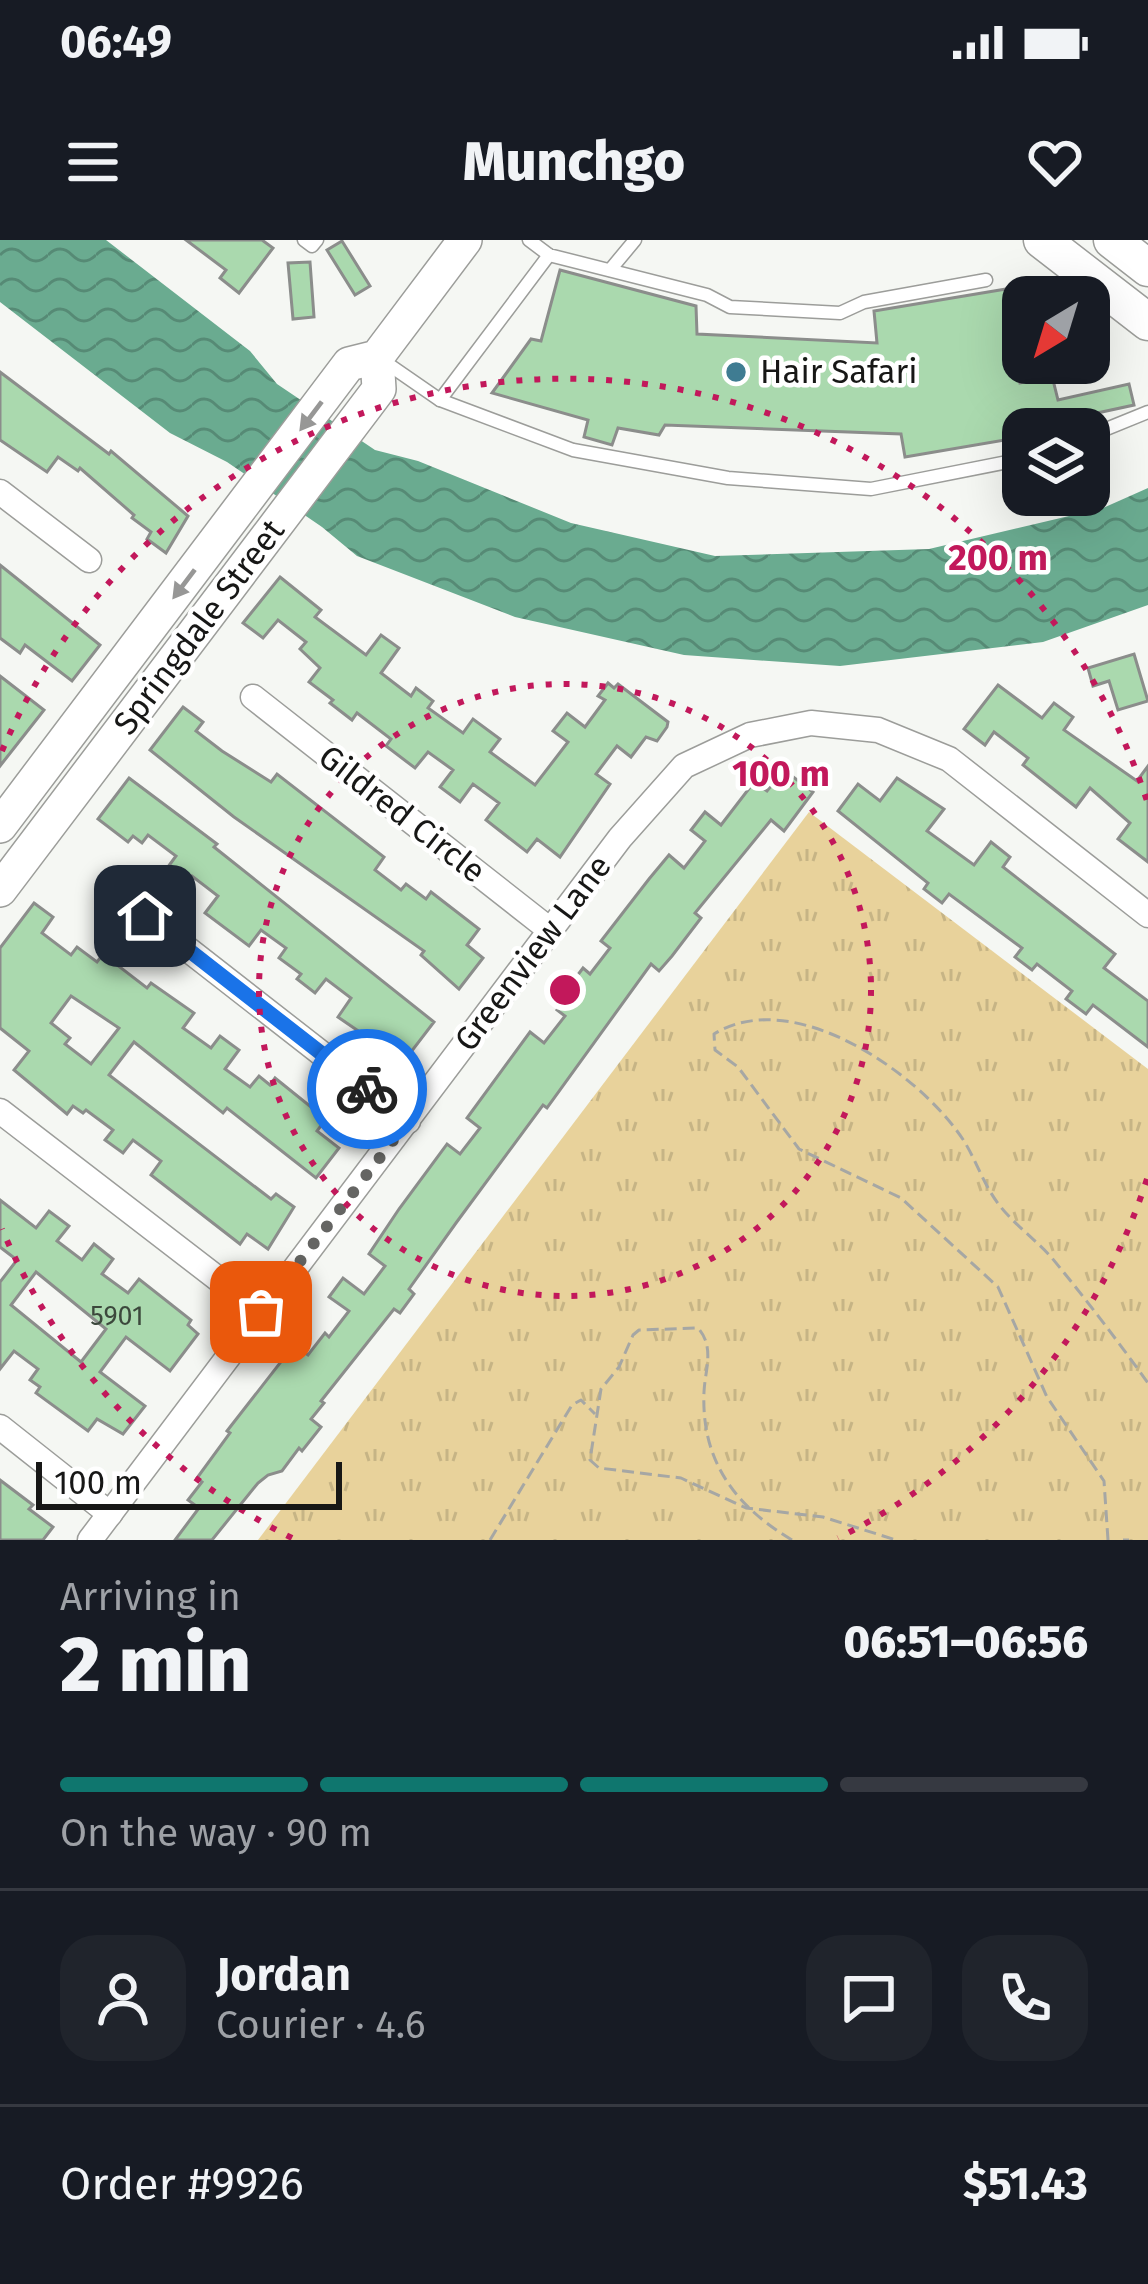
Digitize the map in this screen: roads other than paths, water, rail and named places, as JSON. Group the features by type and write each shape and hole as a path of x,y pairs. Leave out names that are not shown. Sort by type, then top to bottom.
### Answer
{"main road":[{"name":"Springdale Street","path":"2,818 350,364 377,357 465,240"},
{"path":"1042,240 1088,276"},
{"path":"1095,276 1125,248"},
{"path":"1110,293 1148,322"},
{"name":"Springdale Street","path":"0,890 379,389 377,357"}],"street":[{"path":"0,492 89,560"},
{"name":"Gildred Circle","path":"253,697 550,930"},
{"name":"Greenview Lane","path":"90,1540 620,838 684,766 749,735 811,723 878,730 949,759 1148,915"},
{"path":"2,818 38,840"},
{"path":"107,887 408,1121"},
{"path":"0,1111 261,1312"},
{"path":"0,1427 110,1514"}],"lane":[{"path":"304,240 313,246 317,240"},
{"path":"529,240 549,255 707,295 730,307 840,313 864,302 986,280"},
{"path":"610,270 635,240"},
{"path":"440,400 549,255"},
{"path":"377,357 440,400 573,450 728,478 871,489 1002,463"},
{"path":"1110,427 1148,412"}],"water":[{"path":"0,240 106,240 250,351 277,384 375,450 418,461 571,523 715,556 929,549 1069,516 1110,516 1110,505 1148,488 1148,605 1043,642 840,666 684,655 515,617 357,556 227,462 170,433 0,302"}],"place":[{"name":"Hair Safari","path":"736,372"}]}
